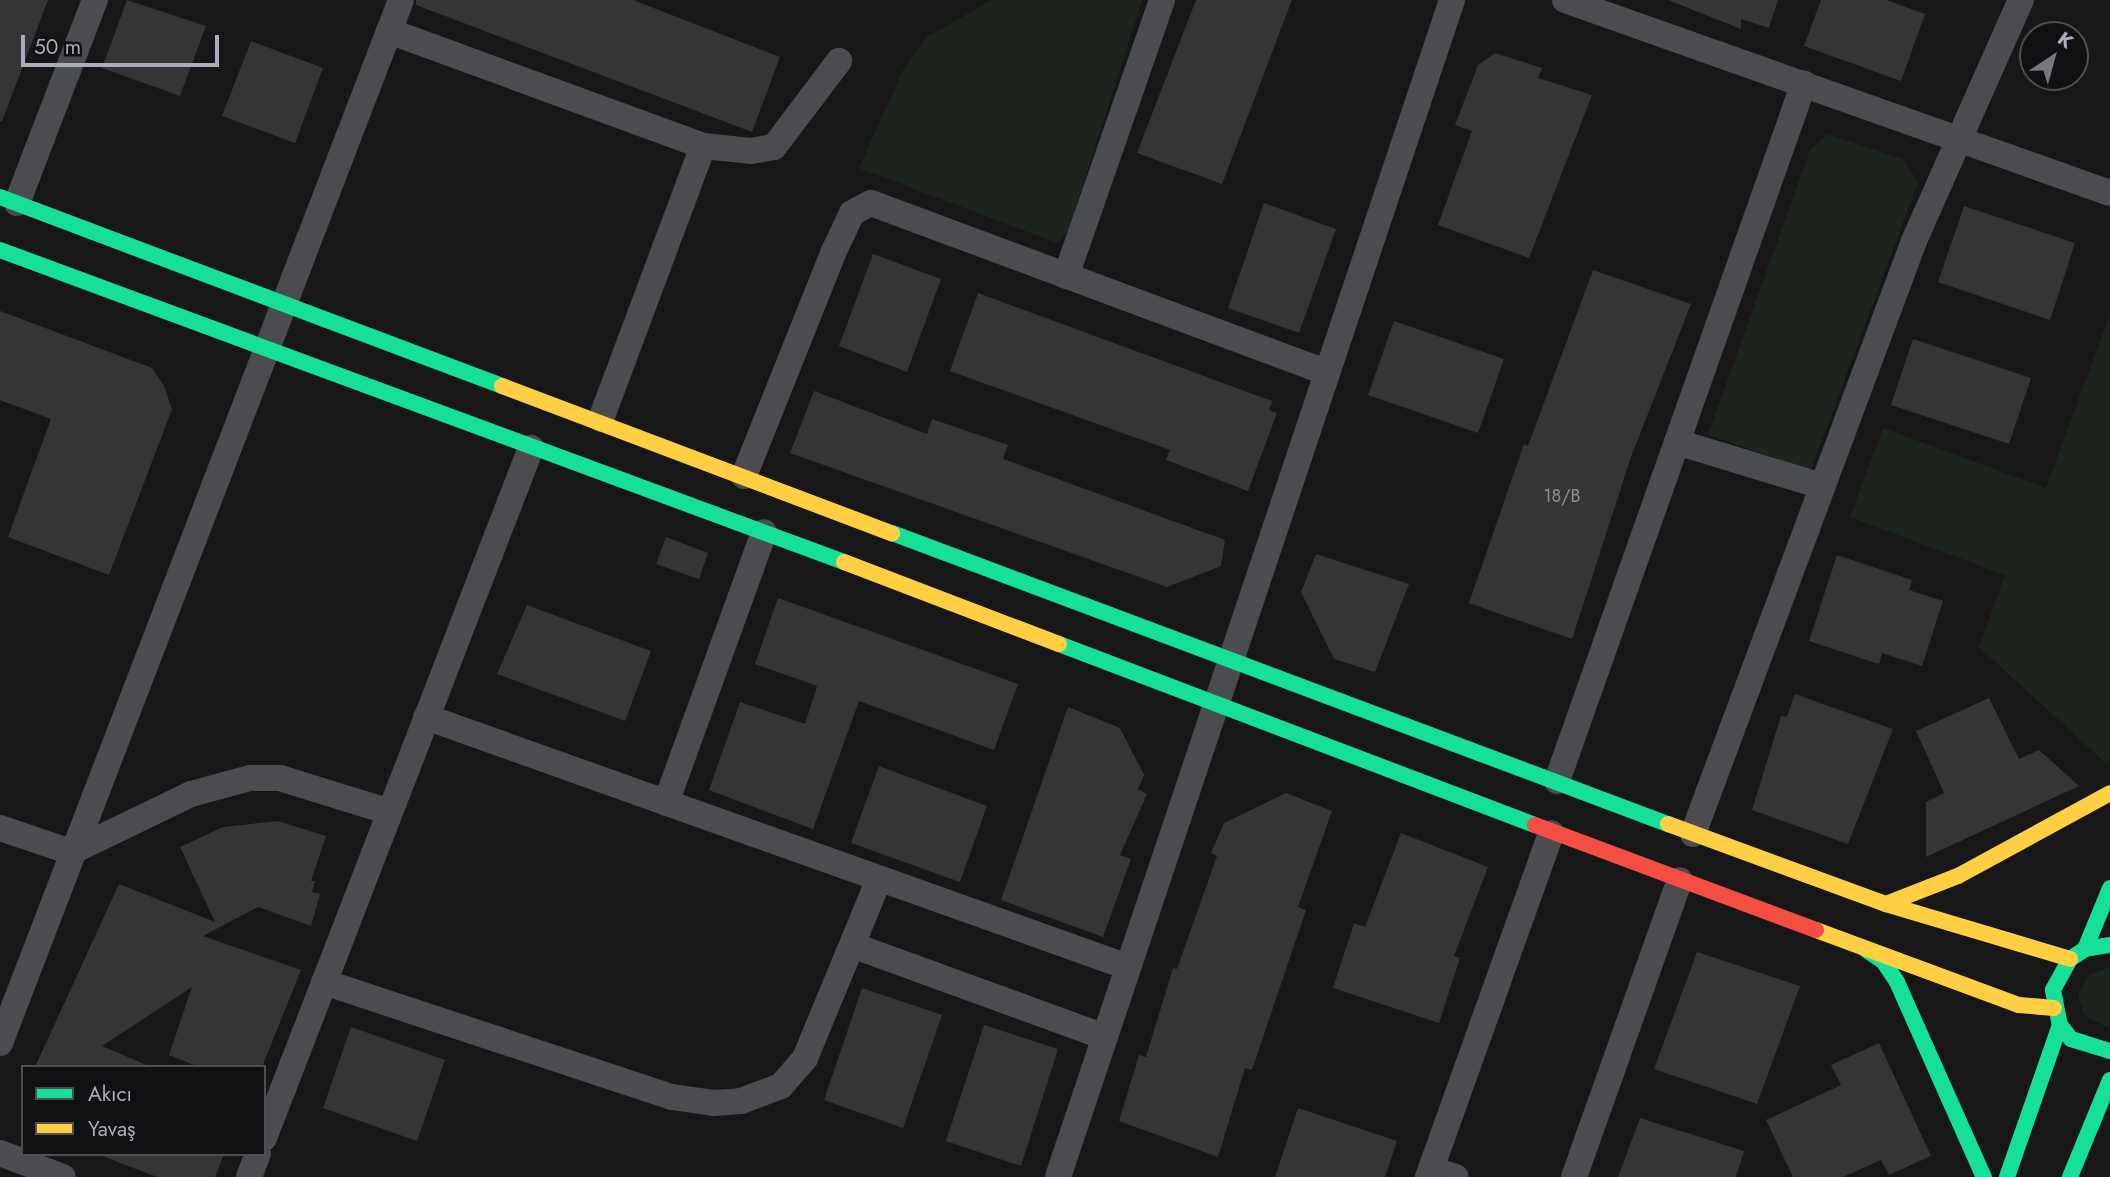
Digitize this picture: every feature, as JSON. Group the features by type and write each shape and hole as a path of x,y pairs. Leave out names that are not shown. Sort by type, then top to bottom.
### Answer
{"street":[{"path":"95,0 8,200 281,305 601,419 744,476 1231,656 1693,834 1886,904 2070,959"},
{"path":"0,1043 264,344 401,0"},
{"path":"1066,276 1163,0"},
{"path":"1058,1177 1220,703 1231,656 1452,0"},
{"path":"1565,0 1961,136 2110,193"},
{"path":"1693,834 1914,241 2021,0"},
{"path":"389,31 703,146 751,151 774,147 839,61"},
{"path":"1557,781 1804,83"},
{"path":"601,419 703,146"},
{"path":"744,476 852,213 871,203 1326,372"},
{"path":"0,250 264,344 531,448 1220,703 1551,833 1849,939 2019,1005 2054,1008"},
{"path":"1677,442 1822,486"},
{"path":"266,1133 531,448"},
{"path":"666,803 764,533"},
{"path":"426,717 1128,967"},
{"path":"0,828 71,852 191,794 250,778 279,778 390,812"},
{"path":"1886,904 1958,876 2110,793"},
{"path":"1438,1174 1551,833"},
{"path":"324,982 672,1097 714,1104 765,1093 793,1076 805,1058 879,879"},
{"path":"1574,1177 1680,880"},
{"path":"2085,949 2110,888"},
{"path":"1849,939 1883,961 1897,982 1984,1177"},
{"path":"852,945 1105,1037"},
{"path":"2110,946 2085,949 2070,959 2056,982 2054,1008 2060,1025 2086,1048 2110,1051"},
{"path":"2007,1177 2060,1025"},
{"path":"2070,1177 2110,1080"},
{"path":"0,1153 63,1177"},
{"path":"249,1177 257,1156"}],"shaded area":[{"path":"992,0 1142,0 1068,232 1057,243 859,168 904,68 926,38"},
{"path":"1828,134 1903,159 1918,182 1811,470 1708,435 1810,150"},
{"path":"2110,314 2110,767 1979,647 2005,575 1850,517 1883,428 2046,488"},
{"path":"2110,967 2109,1028 2084,1015 2078,995 2087,976"}],"building":[{"path":"0,0 48,0 2,121 0,121"},
{"path":"127,0 206,26 180,96 102,68"},
{"path":"416,0 633,0 780,57 752,132 416,5"},
{"path":"1196,0 1292,0 1222,184 1137,153"},
{"path":"1668,0 1778,0 1769,28 1741,19 1741,29"},
{"path":"1821,0 1886,0 1925,14 1901,81 1804,46"},
{"path":"251,41 323,68 295,143 222,116"},
{"path":"1495,53 1542,68 1538,78 1592,95 1529,258 1438,225 1472,131 1455,125 1478,65"},
{"path":"1264,203 1336,229 1299,333 1228,308"},
{"path":"1964,206 2075,243 2050,320 1938,282"},
{"path":"873,254 941,279 907,372 839,346"},
{"path":"1593,270 1691,304 1631,457 1572,639 1469,603 1524,444 1528,446"},
{"path":"978,293 1272,401 1269,410 1277,413 1248,491 1166,460 1170,450 950,371"},
{"path":"0,311 152,368 164,386 172,409 109,575 8,537 51,419 0,400"},
{"path":"1394,321 1504,359 1478,433 1368,395"},
{"path":"1913,339 2031,378 2009,444 1891,405"},
{"path":"814,391 927,434 932,419 1008,445 1003,459 1225,540 1221,566 1167,587 790,453"},
{"path":"666,537 708,553 699,579 656,564"},
{"path":"1316,554 1409,584 1375,672 1334,659 1301,592"},
{"path":"1837,555 1912,580 1909,590 1943,601 1922,666 1882,653 1879,664 1809,641"},
{"path":"778,598 1018,684 994,750 859,701 813,829 709,790 740,702 805,724 817,686 755,664"},
{"path":"527,605 651,651 625,721 497,674"},
{"path":"1795,694 1893,729 1848,844 1752,810 1781,716 1787,717"},
{"path":"1989,698 2019,759 2039,750 2079,786 1926,857 1926,802 1944,793 1916,731"},
{"path":"1068,707 1120,728 1144,775 1138,789 1147,794 1120,855 1131,859 1103,937 1001,900"},
{"path":"879,766 987,806 960,882 851,843"},
{"path":"1286,793 1332,811 1298,907 1306,910 1252,1070 1245,1068 1218,1157 1119,1121 1139,1055 1146,1057 1173,968 1177,969 1217,856 1211,853 1224,823"},
{"path":"278,821 326,836 311,881 315,881 312,892 320,894 311,926 258,907 203,936 301,970 263,1065 194,1065 169,1055 192,987 102,1046 146,1065 36,1065 119,884 215,922 180,847 223,827"},
{"path":"1401,833 1488,867 1454,956 1460,958 1439,1023 1333,988 1354,923 1365,927"},
{"path":"1697,952 1800,986 1757,1104 1654,1069"},
{"path":"862,988 942,1015 903,1128 824,1100"},
{"path":"984,1025 1058,1049 1021,1166 946,1141"},
{"path":"351,1027 445,1060 417,1141 323,1108"},
{"path":"1879,1043 1931,1156 1889,1175 1881,1160 1843,1177 1793,1177 1766,1120 1841,1085 1831,1065"},
{"path":"1298,1108 1397,1141 1385,1177 1275,1177"},
{"path":"1640,1118 1744,1151 1736,1177 1618,1177"},
{"path":"102,1156 223,1156 215,1177 157,1177"}],"traffic: fast":[{"path":"0,197 502,386"},
{"path":"0,250 844,562"},
{"path":"892,533 1668,824"},
{"path":"1059,644 1535,825"},
{"path":"2085,949 2110,888"},
{"path":"2110,945 2085,949 2070,959 2053,990 2060,1025 2071,1039 2110,1051"},
{"path":"1865,949 1883,961 1897,982 1984,1177"},
{"path":"2007,1177 2060,1025"},
{"path":"2070,1177 2110,1080"}],"traffic: slow":[{"path":"502,386 892,533"},
{"path":"844,562 1059,644"},
{"path":"1886,904 1958,876 2110,793"},
{"path":"1668,824 1886,904 2070,959"},
{"path":"1816,930 2019,1005 2054,1008"}],"traffic: jam":[{"path":"1535,825 1816,930"}]}
